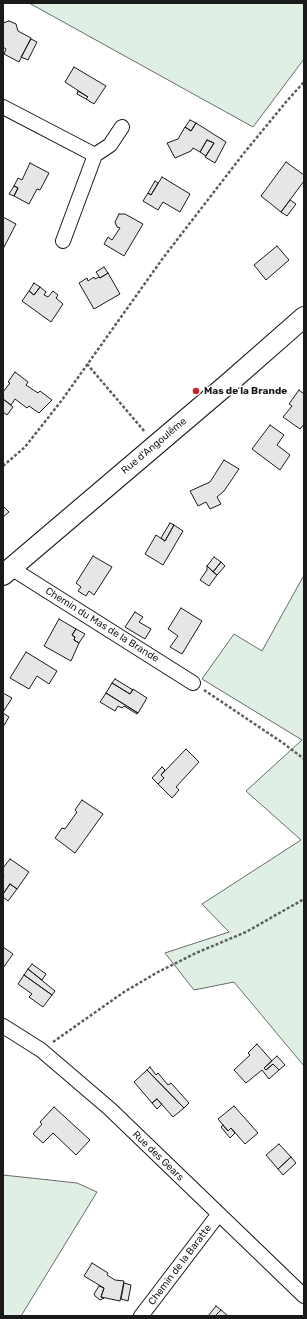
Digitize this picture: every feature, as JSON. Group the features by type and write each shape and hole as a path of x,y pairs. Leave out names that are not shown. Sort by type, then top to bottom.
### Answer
{"street":[{"path":"3,107 95,155"},
{"path":"63,241 95,155 110,145 122,127"},
{"name":"Rue d'Angoulême","path":"7,571 304,317"},
{"name":"Chemin du Mas de la Brande","path":"7,571 193,683"},
{"name":"Rue des Gears","path":"3,1026 41,1050 110,1109 218,1215 304,1296"},
{"name":"Chemin de la Baratte","path":"141,1316 218,1215"}],"path":[{"path":"3,466 25,447 62,400 163,258 244,153 304,82"},
{"path":"88,364 156,445"},
{"path":"193,683 304,758"},
{"path":"41,1050 124,992 158,972 196,953 246,932 304,899"}],"green space":[{"path":"29,3 304,3 304,59 253,127"},
{"path":"304,575 304,1066 234,982 194,990 165,953 229,932 202,904 301,840 246,791 302,740 202,679 234,634 262,651"},
{"path":"3,1175 77,1183 97,1192 21,1316 3,1316"}],"building":[{"path":"9,21 16,24 18,31 31,38 19,62 4,54 6,49 3,47 3,23"},
{"path":"31,39 37,42 28,60 21,57"},
{"path":"74,67 106,86 94,104 86,99 88,97 65,82"},
{"path":"78,91 88,97 86,99 77,94"},
{"path":"190,120 196,123 191,131 185,127"},
{"path":"196,123 226,142 215,163 205,157 214,143 207,140 200,152 193,148 191,151 175,158 167,143 178,139 185,127 191,131"},
{"path":"207,140 214,143 206,156 200,152"},
{"path":"286,162 304,175 304,181 281,212 261,196"},
{"path":"30,163 49,173 40,190 37,189 29,204 14,196 18,188 14,186 18,178 22,180"},
{"path":"162,177 190,194 180,212 163,202 158,210 143,201 148,193 151,195"},
{"path":"155,181 158,183 151,195 148,193"},
{"path":"14,186 18,188 14,196 9,194"},
{"path":"290,200 296,204 287,216 281,212"},
{"path":"119,214 125,214 143,224 124,256 104,244 108,237 112,240 120,228 117,227 115,222"},
{"path":"3,217 16,224 3,249"},
{"path":"277,246 289,260 266,280 254,265"},
{"path":"104,267 108,273 100,278 96,272"},
{"path":"108,273 120,294 94,309 79,283 87,278 88,281 94,277 95,279 100,278"},
{"path":"34,283 40,287 34,295 29,291"},
{"path":"40,287 46,292 44,295 48,297 53,291 58,295 56,298 63,304 51,322 22,301 29,291 34,295"},
{"path":"15,372 28,382 26,385 38,393 40,391 52,400 39,413 29,406 27,408 15,399 11,405 3,399 3,392 10,383 8,382"},
{"path":"299,390 304,394 304,424 300,429 283,417 292,406 289,404"},
{"path":"3,399 13,407 7,415 3,412"},
{"path":"270,425 284,435 277,445 290,455 280,470 252,449"},
{"path":"224,460 239,469 224,491 217,497 221,504 210,509 206,502 198,506 190,491 210,482"},
{"path":"3,506 9,512 3,517"},
{"path":"170,523 174,525 165,541 161,538"},
{"path":"174,525 183,531 163,565 145,554 156,535 165,541"},
{"path":"93,556 112,567 94,595 89,591 86,596 78,591 81,587 76,583"},
{"path":"214,557 221,562 213,572 207,566"},
{"path":"221,562 225,566 217,575 213,572"},
{"path":"207,566 217,575 209,586 200,580 207,570"},
{"path":"181,608 202,621 182,654 170,647 178,636 168,629"},
{"path":"135,612 143,617 139,622 151,629 145,639 125,627"},
{"path":"59,619 76,629 72,635 75,637 74,640 79,643 71,661 44,646"},
{"path":"76,629 85,634 79,643 74,640 75,637 72,635"},
{"path":"26,652 57,671 49,684 37,676 29,689 10,678"},
{"path":"115,679 133,690 130,694 112,683"},
{"path":"112,683 130,694 133,689 147,698 138,713 106,693"},
{"path":"3,693 12,698 3,712"},
{"path":"106,693 138,713 137,714 124,706 122,708 118,706 115,711 100,702"},
{"path":"3,713 9,717 3,727"},
{"path":"186,749 199,762 176,787 179,790 172,798 158,784 164,778 161,775"},
{"path":"162,767 165,770 161,775 164,778 158,784 152,778"},
{"path":"82,800 103,814 75,853 55,838 62,828 65,829 77,812 75,810"},
{"path":"10,859 29,872 17,889 10,884 3,894 3,868"},
{"path":"10,884 17,889 8,901 3,897 3,894"},
{"path":"3,947 13,954 3,968"},
{"path":"32,964 46,974 42,980 28,969"},
{"path":"28,969 55,991 52,995 24,975"},
{"path":"24,975 52,995 43,1007 29,997 32,994 18,984"},
{"path":"257,1044 272,1061 264,1068 266,1070 273,1064 279,1070 269,1079 262,1070 246,1083 234,1070 250,1055 248,1053"},
{"path":"277,1056 285,1065 279,1070 273,1064 266,1070 264,1068"},
{"path":"150,1067 156,1075 158,1073 168,1085 171,1083 189,1103 184,1108 147,1070"},
{"path":"147,1070 184,1108 173,1117 157,1099 152,1103 134,1082"},
{"path":"157,1099 162,1104 157,1109 152,1103"},
{"path":"234,1106 258,1133 245,1144 231,1128 228,1131 218,1119"},
{"path":"54,1107 90,1140 76,1155 53,1133 43,1143 33,1134 42,1124 40,1122"},
{"path":"223,1125 228,1131 231,1128 235,1133 230,1138 221,1127"},
{"path":"279,1144 291,1157 278,1169 266,1155"},
{"path":"291,1157 296,1163 283,1175 278,1169"},
{"path":"92,1263 108,1273 107,1275 115,1280 124,1281 120,1301 101,1297 104,1288 84,1276"},
{"path":"124,1283 131,1285 128,1301 121,1299"},
{"path":"99,1286 104,1288 101,1297 104,1298 100,1300 94,1294"},
{"path":"216,1306 221,1310 215,1316 208,1316"},
{"path":"221,1310 228,1316 215,1316"}],"place":[{"name":"Mas de la Brande","path":"196,391"}]}
